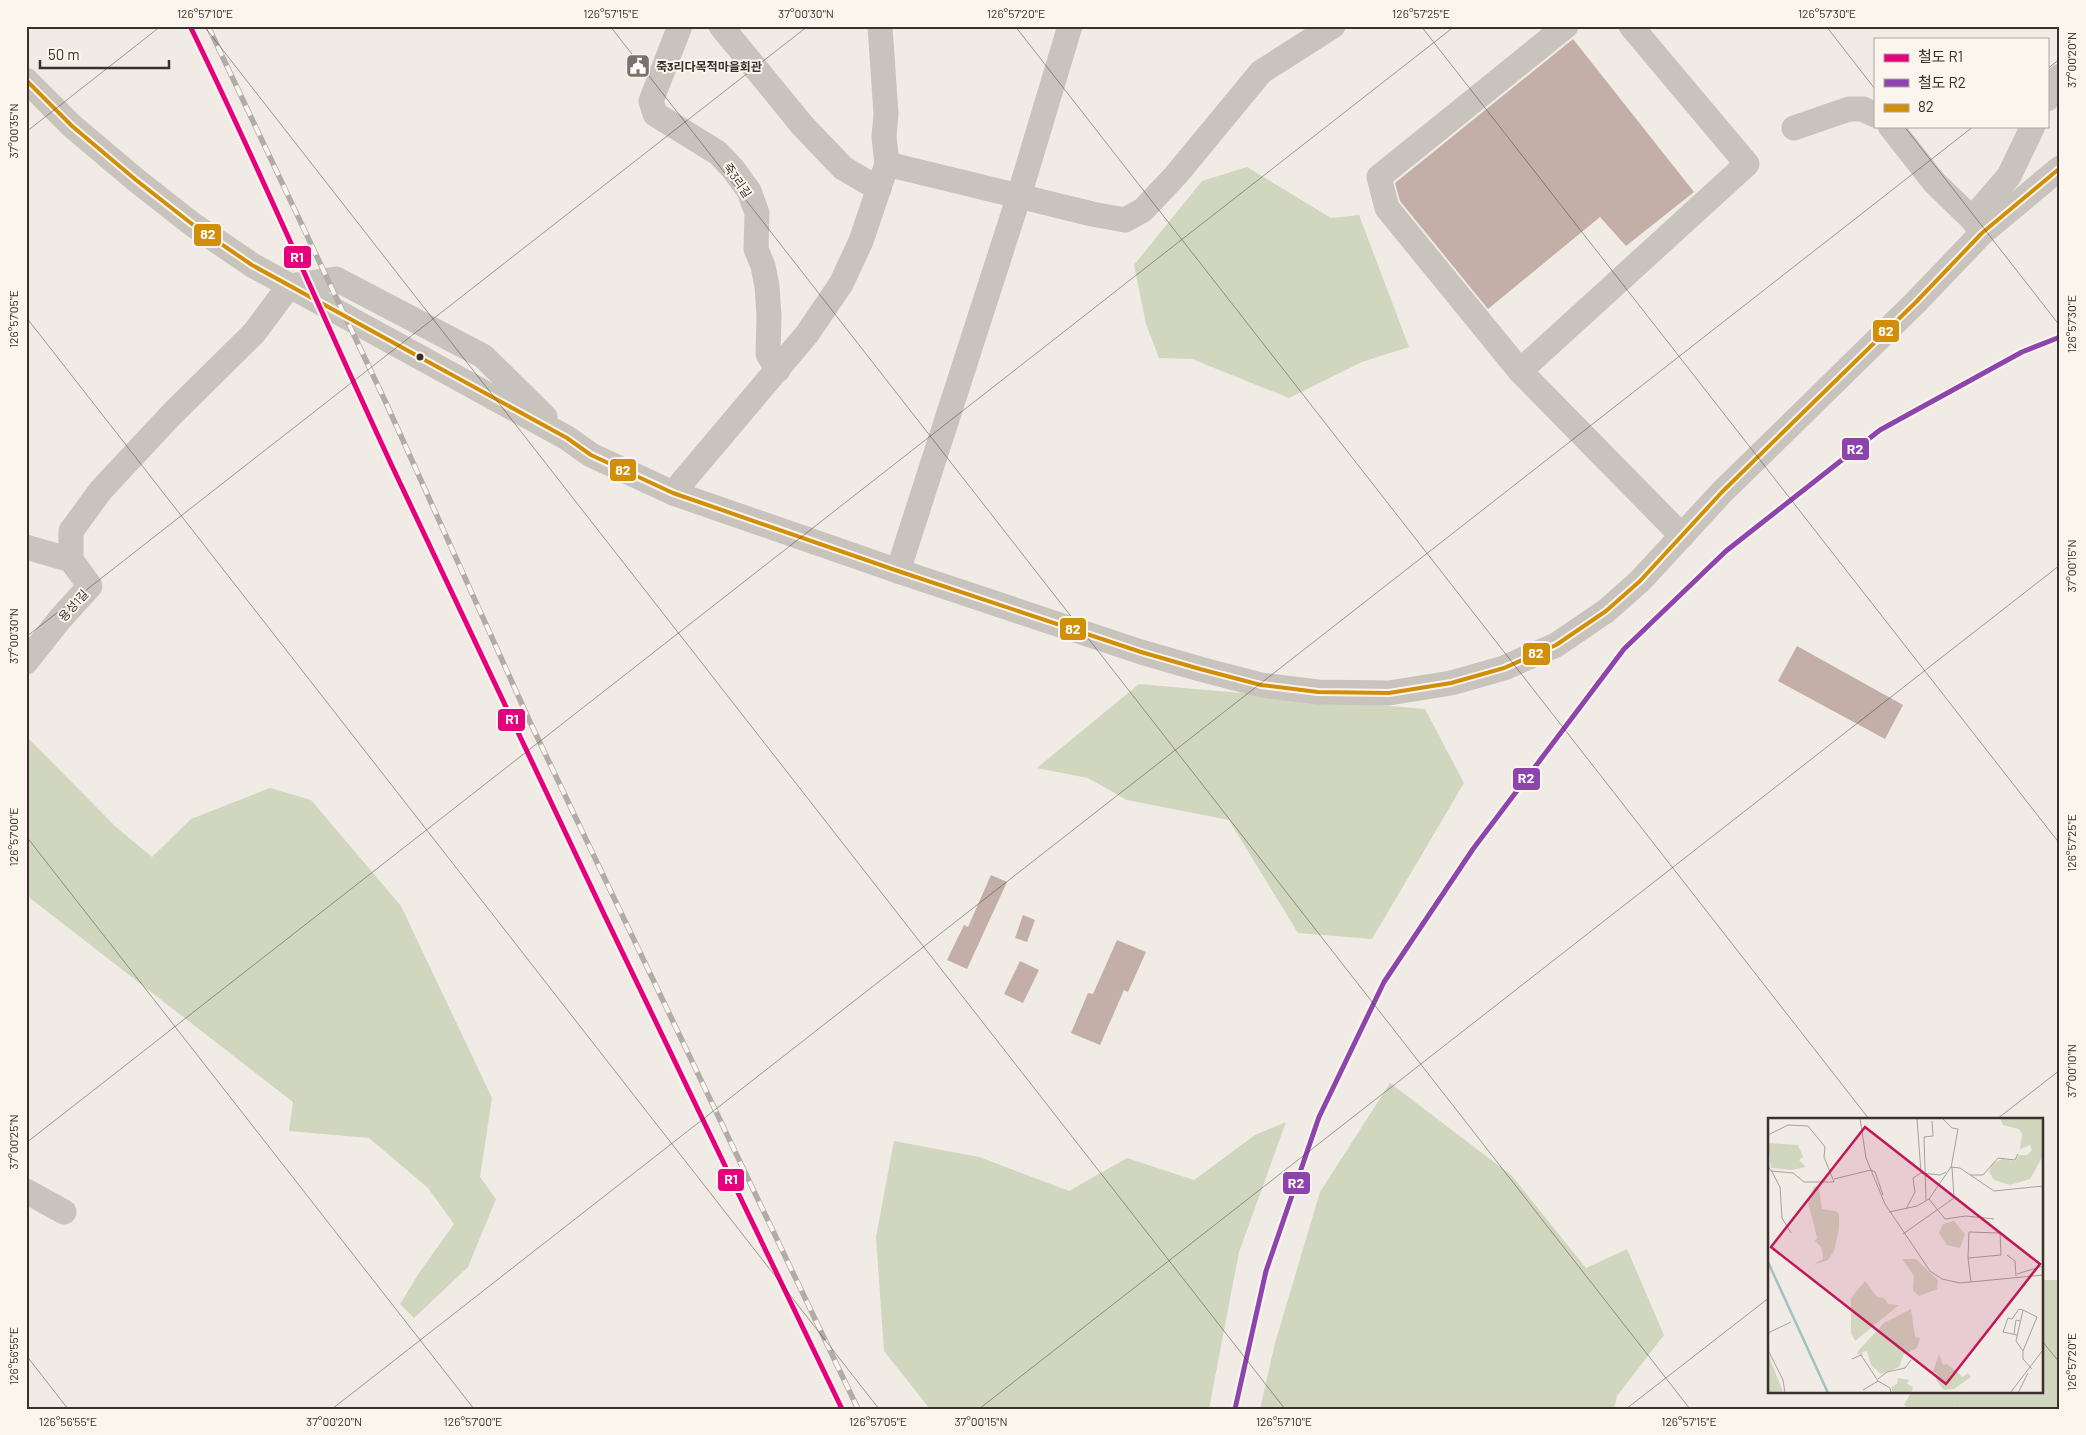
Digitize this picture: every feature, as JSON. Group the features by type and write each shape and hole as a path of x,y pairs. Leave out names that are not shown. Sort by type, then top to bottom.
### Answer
{"street":[{"name":"죽3리길","path":"680,26 651,101 655,114 718,153 733,169 749,192 758,213 756,249 763,266 767,286 769,316 768,354 778,370"},
{"path":"721,26 802,125 843,168 880,189"},
{"path":"673,493 807,334 840,284 861,242 888,164 884,137 886,114 880,26"},
{"path":"898,571 1019,196 1070,26"},
{"path":"888,164 1125,220 1143,210 1176,175 1261,72 1333,26"},
{"path":"1566,26 1379,177 1387,208 1520,371 1682,536"},
{"path":"1520,371 1747,164 1631,26"},
{"path":"2048,97 2060,76"},
{"path":"26,80 72,126 192,224 252,265 567,438 591,455 673,493 1140,652 1261,685 1318,692 1388,693 1452,683 1504,668 1556,645 1606,610 1640,581 1722,492 1916,302 1977,226 2009,176 2032,128"},
{"path":"1794,128 1849,109 1863,109 1874,114"},
{"path":"1892,128 1934,182 1977,226"},
{"path":"1977,226 2060,168"},
{"path":"26,547 71,560 71,531 101,490 172,414 254,333 289,286"},
{"name":"용성1길","path":"26,662 60,619 90,586 71,560"},
{"path":"26,1191 64,1212"}],"green space":[{"path":"1247,167 1331,218 1359,215 1409,347 1362,362 1289,398 1192,359 1159,358 1146,324 1134,265 1202,181"},
{"path":"1139,684 1425,709 1464,783 1372,939 1298,933 1229,820 1127,800 1088,778 1037,768"},
{"path":"26,736 116,827 152,857 191,819 270,788 311,800 401,906 492,1098 480,1177 496,1199 468,1267 414,1318 400,1304 419,1273 454,1224 428,1188 369,1138 289,1131 293,1102 26,895"},
{"path":"1390,1083 1511,1175 1586,1268 1627,1249 1664,1335 1617,1396 1614,1409 1260,1409 1275,1343 1320,1192"},
{"path":"1286,1122 1239,1252 1209,1409 930,1409 884,1351 876,1237 894,1141 979,1157 1069,1191 1127,1158 1194,1180 1255,1135"},
{"path":"2044,1280 2060,1280 2060,1409 1956,1409 1955,1406 1950,1409 1909,1409 1904,1405 1911,1392 2044,1392"}],"building":[{"path":"1573,39 1694,192 1626,246 1600,217 1488,309 1400,201 1395,183"},
{"path":"1797,646 1903,705 1885,739 1778,681"},
{"path":"991,875 1007,882 967,969 947,960 964,925 968,927"},
{"path":"1023,915 1035,920 1027,942 1015,938"},
{"path":"1117,940 1146,952 1128,992 1124,990 1100,1045 1071,1033 1088,993 1093,994"},
{"path":"1020,961 1039,970 1023,1003 1004,994"}],"railway":[{"path":"190,26 242,135 367,411 559,820 842,1409"},
{"path":"208,26 387,405 530,722 858,1409"}],"rail line":[{"name":"R1","path":"190,26 242,135 367,411 559,820 842,1409"},
{"name":"R2","path":"1235,1409 1266,1271 1319,1117 1384,982 1473,849 1624,649 1726,551 1880,430 2022,352 2060,337"}],"transit line":[{"name":"82","path":"26,80 72,126 136,180 192,224 252,265 567,438 591,455 673,493 1141,652 1261,685 1318,692 1389,693 1451,683 1504,668 1556,645 1606,611 1640,581 1722,492 1916,302 1982,233 2060,168"}],"place":[{"name":"죽3리다목적마을회관","path":"638,66"}]}
